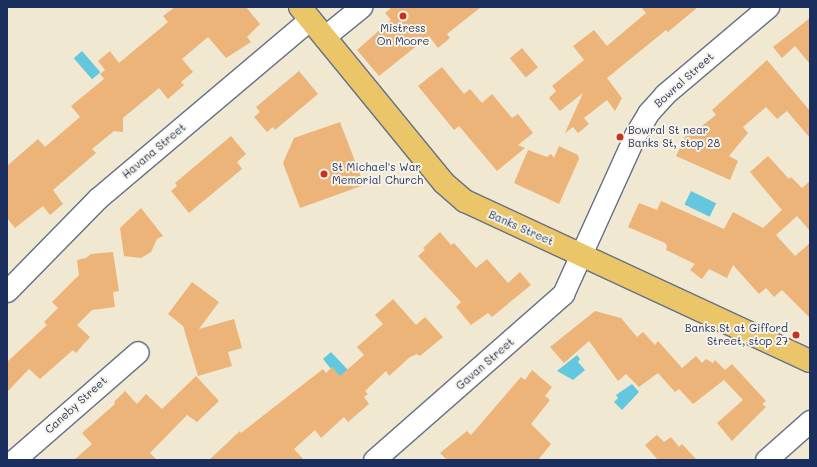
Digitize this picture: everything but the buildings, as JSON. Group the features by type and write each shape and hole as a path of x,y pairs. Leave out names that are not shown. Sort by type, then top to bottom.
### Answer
{"main road":[{"name":"Banks Street","path":"305,13 431,167 456,194 487,213 810,361"}],"street":[{"path":"324,37 360,7"},
{"name":"Bowral Street","path":"582,256 635,135 648,113 665,94 768,7"},
{"name":"Havana Street","path":"7,291 97,199 305,13"},
{"name":"Gavan Street","path":"374,460 553,304 569,284 582,256"},
{"name":"Caneby Street","path":"14,460 138,352"},
{"path":"766,460 810,422"}],"water":[{"path":"82,51 100,72 92,79 74,58"},
{"path":"691,191 716,203 710,217 684,204"},
{"path":"331,352 349,371 339,379 323,359"},
{"path":"577,355 580,359 578,362 585,370 573,380 557,371"},
{"path":"632,384 639,392 622,410 614,402 618,398 616,395"}],"place":[{"name":"Mistress On Moore","path":"403,16"},
{"name":"Bowral St near Banks St, stop 28","path":"620,137"},
{"name":"St Michael's War Memorial Church","path":"324,174"},
{"name":"Banks St at Gifford Street, stop 27","path":"796,335"}]}
